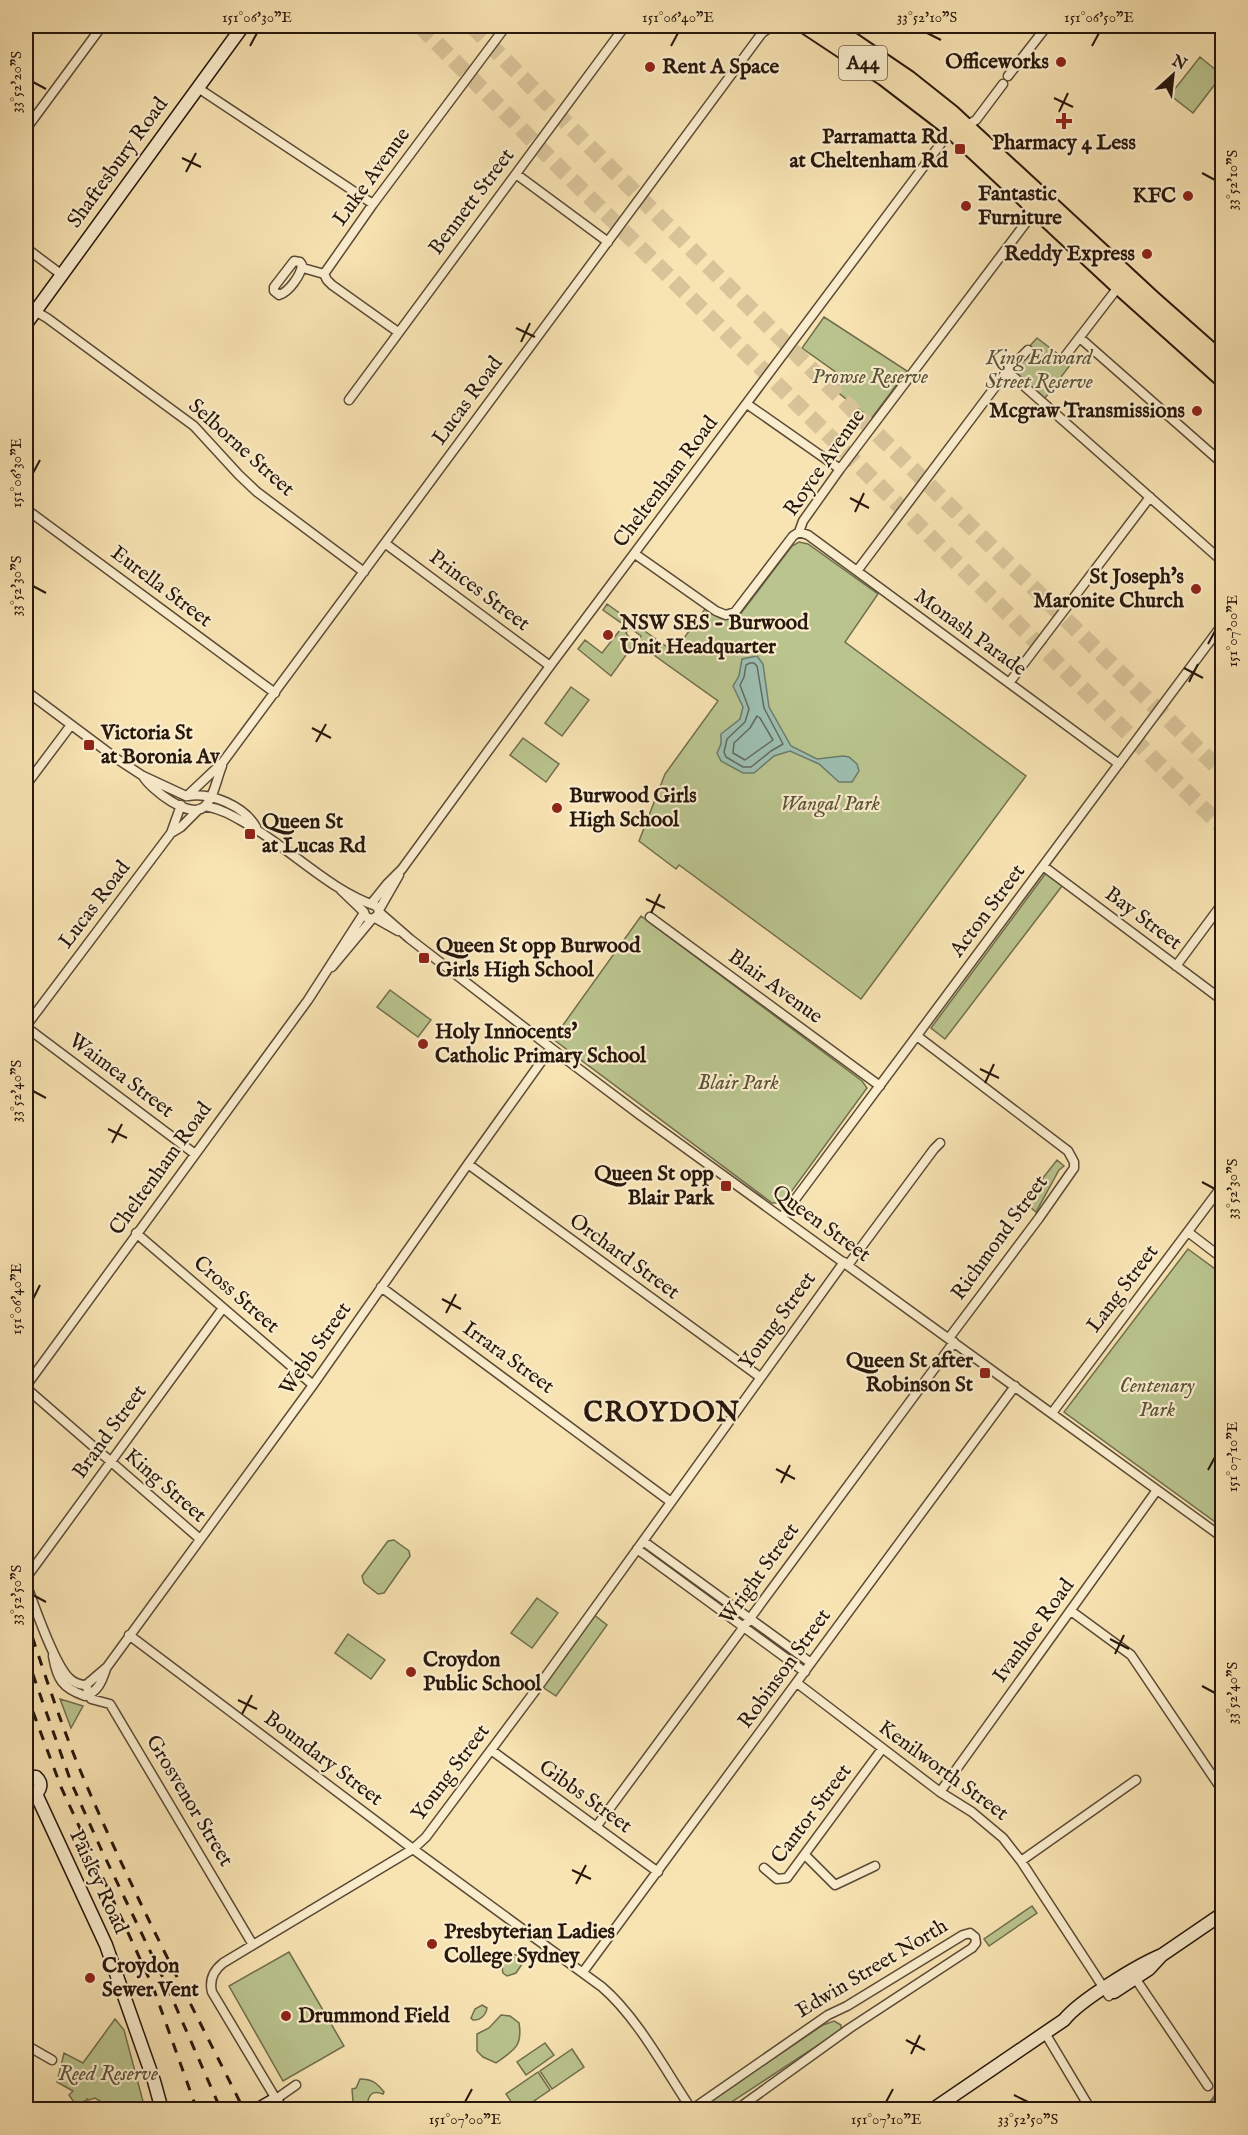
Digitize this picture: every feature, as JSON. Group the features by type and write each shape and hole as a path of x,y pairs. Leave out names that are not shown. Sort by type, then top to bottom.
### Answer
{"highway":[{"name":"A44","path":"807,26 961,129 1037,208 1119,286 1222,378"},
{"name":"A44","path":"842,29 908,79 1222,361"}],"main road":[{"name":"Shaftesbury Road","path":"26,324 243,26"},
{"name":"Paisley Road","path":"26,1775 33,1776 39,1781 40,1787 31,1794 106,1945 162,2109"},
{"path":"932,2109 1064,2020 1071,2012 1133,1975 1144,1962 1162,1955 1222,1914"},
{"name":"Paisley Road","path":"132,2022 153,2109"},
{"path":"257,2109 277,2104"}],"street":[{"path":"26,129 102,26"},
{"name":"Luke Avenue","path":"324,274 373,204 506,26"},
{"name":"Bennett Street","path":"349,400 625,26"},
{"name":"Lucas Road","path":"26,1027 171,833 183,798 223,762 386,544 763,29 772,26"},
{"path":"1008,76 1047,26"},
{"name":"Cheltenham Road","path":"26,1387 325,974 367,908 402,869 550,666 945,138 976,120 1003,84"},
{"path":"198,88 373,204"},
{"path":"516,174 608,242"},
{"name":"Royce Avenue","path":"635,554 716,611 726,615 738,609 793,536 799,532 803,521 840,469 1037,208"},
{"path":"26,248 62,275"},
{"path":"303,268 324,274 332,285 398,332"},
{"path":"1066,355 1119,286"},
{"name":"Selborne Street","path":"34,311 47,318 194,426 257,492 364,572"},
{"path":"1080,338 1222,463"},
{"path":"857,571 1007,371 1028,350"},
{"path":"1007,371 1222,561"},
{"path":"747,404 840,469"},
{"path":"1009,683 1150,497"},
{"name":"Eurella Street","path":"26,508 275,693"},
{"name":"Monash Parade","path":"799,532 808,535 1119,765"},
{"name":"Princes Street","path":"386,544 550,666"},
{"name":"Acton Street","path":"782,1217 1222,625"},
{"path":"26,692 143,776 186,796 198,794 205,802 256,827 367,908 376,906 376,915 366,916 367,908"},
{"path":"26,785 71,725"},
{"name":"Lucas Road","path":"171,833 181,827 205,802 223,762"},
{"path":"143,776 147,784 172,802 181,805 185,810 205,802"},
{"name":"Bay Street","path":"1043,866 1222,1000"},
{"name":"Cheltenham Road","path":"325,974 341,959 376,915 402,869"},
{"path":"1176,966 1222,904"},
{"name":"Queen Street","path":"376,915 403,933 551,1048 1222,1537"},
{"name":"Blair Avenue","path":"650,917 880,1086"},
{"path":"26,1009 34,1014"},
{"name":"Waimea Street","path":"26,1027 195,1154"},
{"name":"Richmond Street","path":"917,1036 1073,1157 1074,1168 952,1340"},
{"name":"Webb Street","path":"86,1686 107,1667 313,1385 551,1048"},
{"name":"Young Street","path":"277,2104 215,1998 211,1988 213,1974 219,1966 413,1849 426,1838 760,1377 940,1143"},
{"name":"Orchard Street","path":"468,1164 760,1377"},
{"name":"Lang Street","path":"1052,1413 1222,1186"},
{"path":"1188,1232 1222,1258"},
{"name":"Cross Street","path":"136,1233 313,1385"},
{"name":"Irrara Street","path":"381,1287 671,1502"},
{"name":"Brand Street","path":"26,1578 223,1308"},
{"name":"Wright Street","path":"596,1827 952,1340"},
{"name":"Robinson Street","path":"583,1972 1015,1386"},
{"name":"King Street","path":"26,1387 200,1539"},
{"name":"Ivanhoe Road","path":"940,1792 1157,1490"},
{"path":"643,1541 811,1663"},
{"path":"637,1549 805,1672"},
{"path":"26,1583 51,1647 56,1672 64,1679 86,1686 89,1695 78,1694 66,1688 64,1679"},
{"path":"1071,1611 1131,1655 1222,1790"},
{"name":"Boundary Street","path":"129,1635 413,1849 583,1972 616,2000 691,2109"},
{"name":"Webb Street","path":"89,1695 101,1683 107,1667"},
{"name":"Kenilworth Street","path":"796,1683 940,1792 972,1812 1003,1838 1022,1861 1107,1992"},
{"name":"Grosvenor Street","path":"89,1695 91,1699 110,1704 253,1945"},
{"name":"Cantor Street","path":"764,1868 777,1879 787,1878 882,1749"},
{"name":"Gibbs Street","path":"491,1750 657,1872"},
{"path":"1022,1861 1136,1780"},
{"path":"805,1855 835,1885 875,1866"},
{"name":"Edwin Street North","path":"691,2109 828,2015 847,2006 963,1935 970,1933 975,1937 976,1943 972,1948 850,2028 736,2109"},
{"path":"1133,1975 1208,2086"},
{"path":"1045,2033 1091,2109"},
{"path":"26,2045 52,2060"},
{"path":"277,2104 296,2085"}],"green space":[{"path":"1200,57 1222,75 1193,113 1170,95"},
{"name":"Prowse Reserve","path":"824,317 907,371 871,419 835,390 844,378 802,348"},
{"name":"King Edward Street Reserve","path":"1037,338 1071,364 1042,402 1007,371"},
{"name":"Wangal Park","path":"799,542 808,544 878,594 845,642 1026,776 861,999 679,865 676,869 639,841 665,774 718,701 637,643 641,636 630,628 626,633 634,644 611,676 578,649 585,640 602,653 624,625 603,610 607,604 674,652 705,609 721,618 729,619 739,616 792,546"},
{"path":"571,687 589,700 562,736 545,723"},
{"path":"523,738 559,764 546,782 510,755"},
{"path":"1046,873 1062,886 945,1039 931,1028"},
{"name":"Blair Park","path":"641,916 862,1081 867,1088 786,1199 779,1203 772,1203 553,1039"},
{"path":"390,990 431,1020 418,1037 377,1007"},
{"path":"1057,1160 1064,1166 1059,1170 1036,1212 1024,1202"},
{"name":"Centenary Park","path":"1188,1249 1222,1274 1222,1527 1064,1412"},
{"path":"394,1540 409,1551 410,1556 384,1593 378,1594 364,1583 362,1576 388,1541"},
{"path":"537,1598 558,1613 532,1648 511,1633"},
{"path":"593,1614 607,1625 556,1696 541,1686"},
{"path":"348,1634 385,1660 371,1679 335,1653"},
{"path":"60,1699 83,1706 71,1728"},
{"path":"1032,1906 1037,1913 989,1946 984,1939"},
{"name":"Drummond Field","path":"289,1952 344,2046 283,2081 229,1986"},
{"path":"512,1954 520,1956 522,1964 516,1973 507,1976 503,1973 503,1965"},
{"path":"482,2005 487,2008 485,2013 482,2017 473,2020 471,2018 475,2009"},
{"path":"501,2015 510,2016 519,2023 520,2037 516,2047 496,2063 483,2057 477,2051 477,2034 489,2028"},
{"name":"Reed Reserve","path":"115,2019 124,2030 145,2109 113,2109 95,2098 87,2099 76,2105 69,2095 73,2091 57,2082 64,2053 83,2063"},
{"path":"834,2021 841,2025 841,2030 721,2109 703,2109 707,2103 823,2025"},
{"path":"545,2043 554,2055 526,2075 517,2062"},
{"path":"572,2049 584,2067 552,2089 540,2071"},
{"path":"538,2072 550,2090 522,2109 516,2109 506,2094"},
{"path":"360,2079 374,2082 384,2092 370,2095 368,2100 372,2109 359,2109 353,2102 352,2089 356,2088"}],"water":[{"path":"757,656 763,664 769,707 791,746 817,759 849,757 857,764 859,771 852,782 839,782 819,764 790,751 774,756 754,773 743,773 721,761 717,753 721,744 721,734 740,719 743,707 733,686 739,676 742,659"}],"waterway":[{"path":"1205,2110 1222,2086"}],"tunnel":[{"path":"420,26 1222,827"},
{"path":"472,26 564,121 939,495 1222,772"}],"railway":[{"path":"26,1618 67,1738 101,1819 244,2110"},
{"path":"26,1655 71,1782 165,1982 221,2110"},
{"path":"26,1693 61,1787 153,1987 197,2110"}],"place":[{"name":"Officeworks","path":"1061,62"},
{"name":"Rent A Space","path":"650,67"},
{"name":"Pharmacy 4 Less","path":"1064,121"},
{"name":"Parramatta Rd at Cheltenham Rd","path":"960,149"},
{"name":"KFC","path":"1188,196"},
{"name":"Fantastic Furniture","path":"966,206"},
{"name":"Reddy Express","path":"1147,254"},
{"name":"Mcgraw Transmissions","path":"1197,411"},
{"name":"St Joseph's Maronite Church","path":"1196,589"},
{"name":"NSW SES - Burwood Unit Headquarter","path":"608,635"},
{"name":"Victoria St at Boronia Av","path":"89,745"},
{"name":"Burwood Girls High School","path":"557,808"},
{"name":"Queen St at Lucas Rd","path":"250,834"},
{"name":"Queen St opp Burwood Girls High School","path":"424,958"},
{"name":"Holy Innocents' Catholic Primary School","path":"423,1044"},
{"name":"Queen St opp Blair Park","path":"726,1186"},
{"name":"Queen St after Robinson St","path":"985,1373"},
{"name":"Croydon Public School","path":"411,1672"},
{"name":"Presbyterian Ladies College Sydney","path":"432,1944"},
{"name":"Croydon Sewer Vent","path":"90,1978"},
{"name":"Drummond Field","path":"286,2016"}],"district":[{"name":"CROYDON","path":"662,1414"}]}
